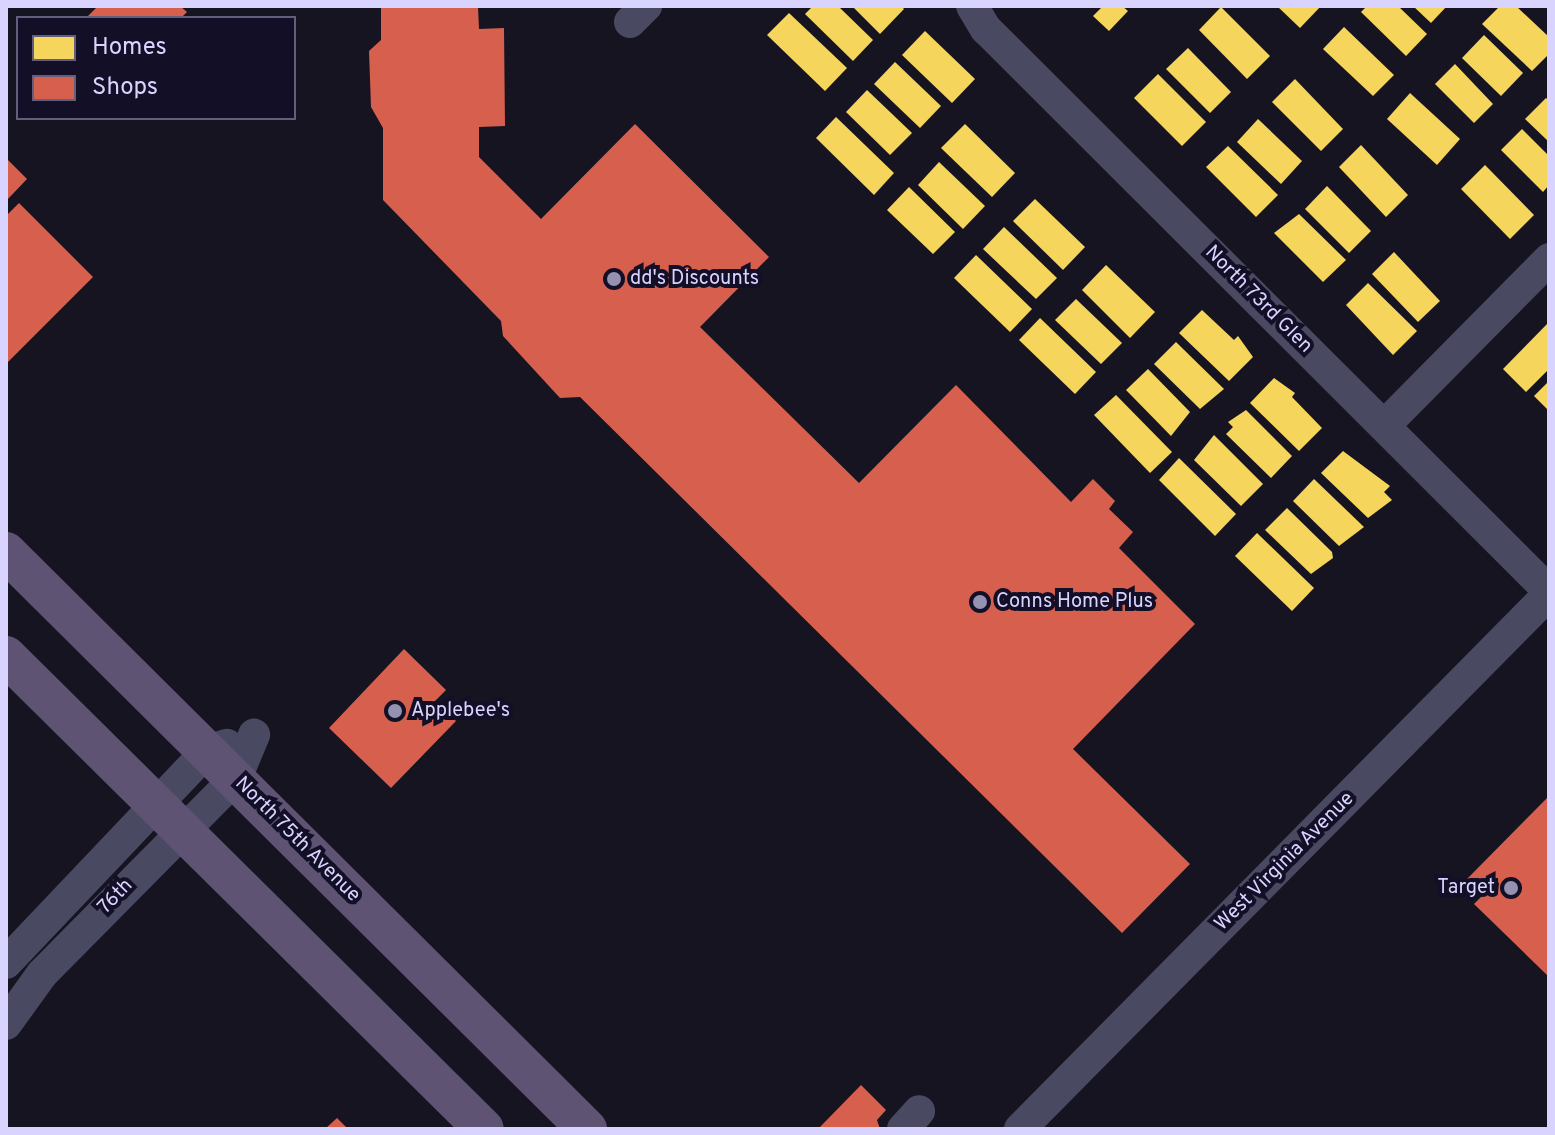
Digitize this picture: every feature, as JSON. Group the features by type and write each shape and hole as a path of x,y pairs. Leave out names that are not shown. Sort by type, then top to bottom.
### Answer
{"main road":[{"name":"North 75th Avenue","path":"6,552 587,1129"},
{"path":"6,656 484,1129"}],"street":[{"name":"North 73rd Glen","path":"972,6 986,29 1549,592"},
{"path":"1384,426 1549,259"},
{"name":"West Virginia Avenue","path":"1020,1129 1549,592"},
{"name":"76th","path":"6,963 169,817 222,765"},
{"name":"76th","path":"6,1024 42,974 169,817"}],"building: Homes":[{"path":"813,6 838,6 873,40 853,61 805,14"},
{"path":"852,6 901,6 904,9 880,34"},
{"path":"1103,6 1122,6 1128,11 1109,31 1093,16"},
{"path":"1277,6 1321,6 1300,28"},
{"path":"1367,6 1398,6 1427,34 1406,56 1361,12"},
{"path":"1413,6 1447,6 1431,23"},
{"path":"1500,6 1516,6 1549,37 1549,54 1532,71 1482,24"},
{"path":"1221,7 1270,56 1247,79 1199,30"},
{"path":"789,13 847,68 825,91 767,35"},
{"path":"1344,27 1394,75 1373,96 1323,49"},
{"path":"925,31 975,79 952,103 902,55"},
{"path":"1484,35 1523,73 1501,96 1462,58"},
{"path":"1188,48 1231,92 1210,113 1166,69"},
{"path":"895,62 941,106 920,128 874,84"},
{"path":"1455,64 1493,104 1474,123 1435,84"},
{"path":"1158,74 1206,122 1182,146 1134,98"},
{"path":"1295,79 1343,129 1321,151 1272,102"},
{"path":"867,90 912,133 890,155 846,112"},
{"path":"1410,93 1460,139 1437,165 1387,119"},
{"path":"1546,98 1549,101 1549,142 1525,119"},
{"path":"836,117 894,173 874,195 816,138"},
{"path":"1258,119 1302,161 1281,184 1237,142"},
{"path":"965,124 1015,173 992,197 941,148"},
{"path":"1522,129 1549,156 1549,185 1543,192 1501,150"},
{"path":"1361,145 1408,195 1386,217 1339,167"},
{"path":"1228,146 1278,195 1256,217 1206,167"},
{"path":"939,162 985,206 963,229 918,185"},
{"path":"1485,165 1534,215 1510,239 1461,189"},
{"path":"1327,186 1371,231 1349,253 1305,209"},
{"path":"909,187 955,232 933,254 887,210"},
{"path":"1035,199 1085,247 1063,270 1013,221"},
{"path":"1299,214 1346,260 1323,282 1274,233"},
{"path":"1004,227 1057,278 1036,299 983,249"},
{"path":"1394,252 1440,301 1418,322 1372,274"},
{"path":"976,255 1032,309 1010,332 954,278"},
{"path":"1106,265 1155,312 1130,338 1082,290"},
{"path":"1368,283 1417,331 1393,355 1346,305"},
{"path":"1076,299 1122,343 1101,364 1055,320"},
{"path":"1202,310 1234,340 1238,336 1253,357 1229,381 1179,333"},
{"path":"1040,318 1096,372 1075,394 1019,340"},
{"path":"1549,322 1549,369 1526,392 1503,369"},
{"path":"1176,342 1224,389 1200,409 1154,364"},
{"path":"1148,369 1190,412 1171,436 1126,390"},
{"path":"1274,378 1295,393 1292,397 1322,428 1299,451 1250,403"},
{"path":"1549,381 1549,411 1534,396"},
{"path":"1116,395 1172,452 1150,473 1094,415"},
{"path":"1246,410 1292,456 1271,478 1226,434 1233,427 1228,422"},
{"path":"1214,435 1263,484 1241,506 1194,460"},
{"path":"1343,451 1390,486 1384,492 1392,500 1368,518 1321,473"},
{"path":"1179,458 1236,514 1215,536 1159,480"},
{"path":"1314,479 1364,527 1339,546 1293,501"},
{"path":"1287,508 1332,552 1333,558 1311,574 1265,530"},
{"path":"1257,533 1314,588 1292,611 1235,556"}],"building: Shops":[{"path":"98,6 180,6 187,12 183,16 88,16"},
{"path":"381,6 478,6 479,29 504,28 505,126 479,127 479,157 541,219 635,124 769,257 700,327 859,483 956,385 1071,502 1093,479 1115,501 1109,509 1133,532 1119,548 1195,624 1073,749 1190,864 1122,933 580,397 560,398 503,336 501,321 383,200 383,128 371,107 369,51 381,40"},
{"path":"6,158 27,179 6,201"},
{"path":"19,203 93,277 6,364 6,216"},
{"name":"Applebee's","path":"404,649 446,690 435,701 456,721 391,788 329,728"},
{"name":"Target","path":"1549,796 1549,977 1474,904 1482,896 1466,880"},
{"path":"861,1085 886,1110 877,1120 880,1129 818,1129"},
{"path":"337,1118 348,1129 325,1129"}],"place":[{"name":"dd's Discounts","path":"614,279"},
{"name":"Conns Home Plus","path":"980,602"},
{"name":"Applebee's","path":"395,711"},
{"name":"Target","path":"1511,888"}]}
